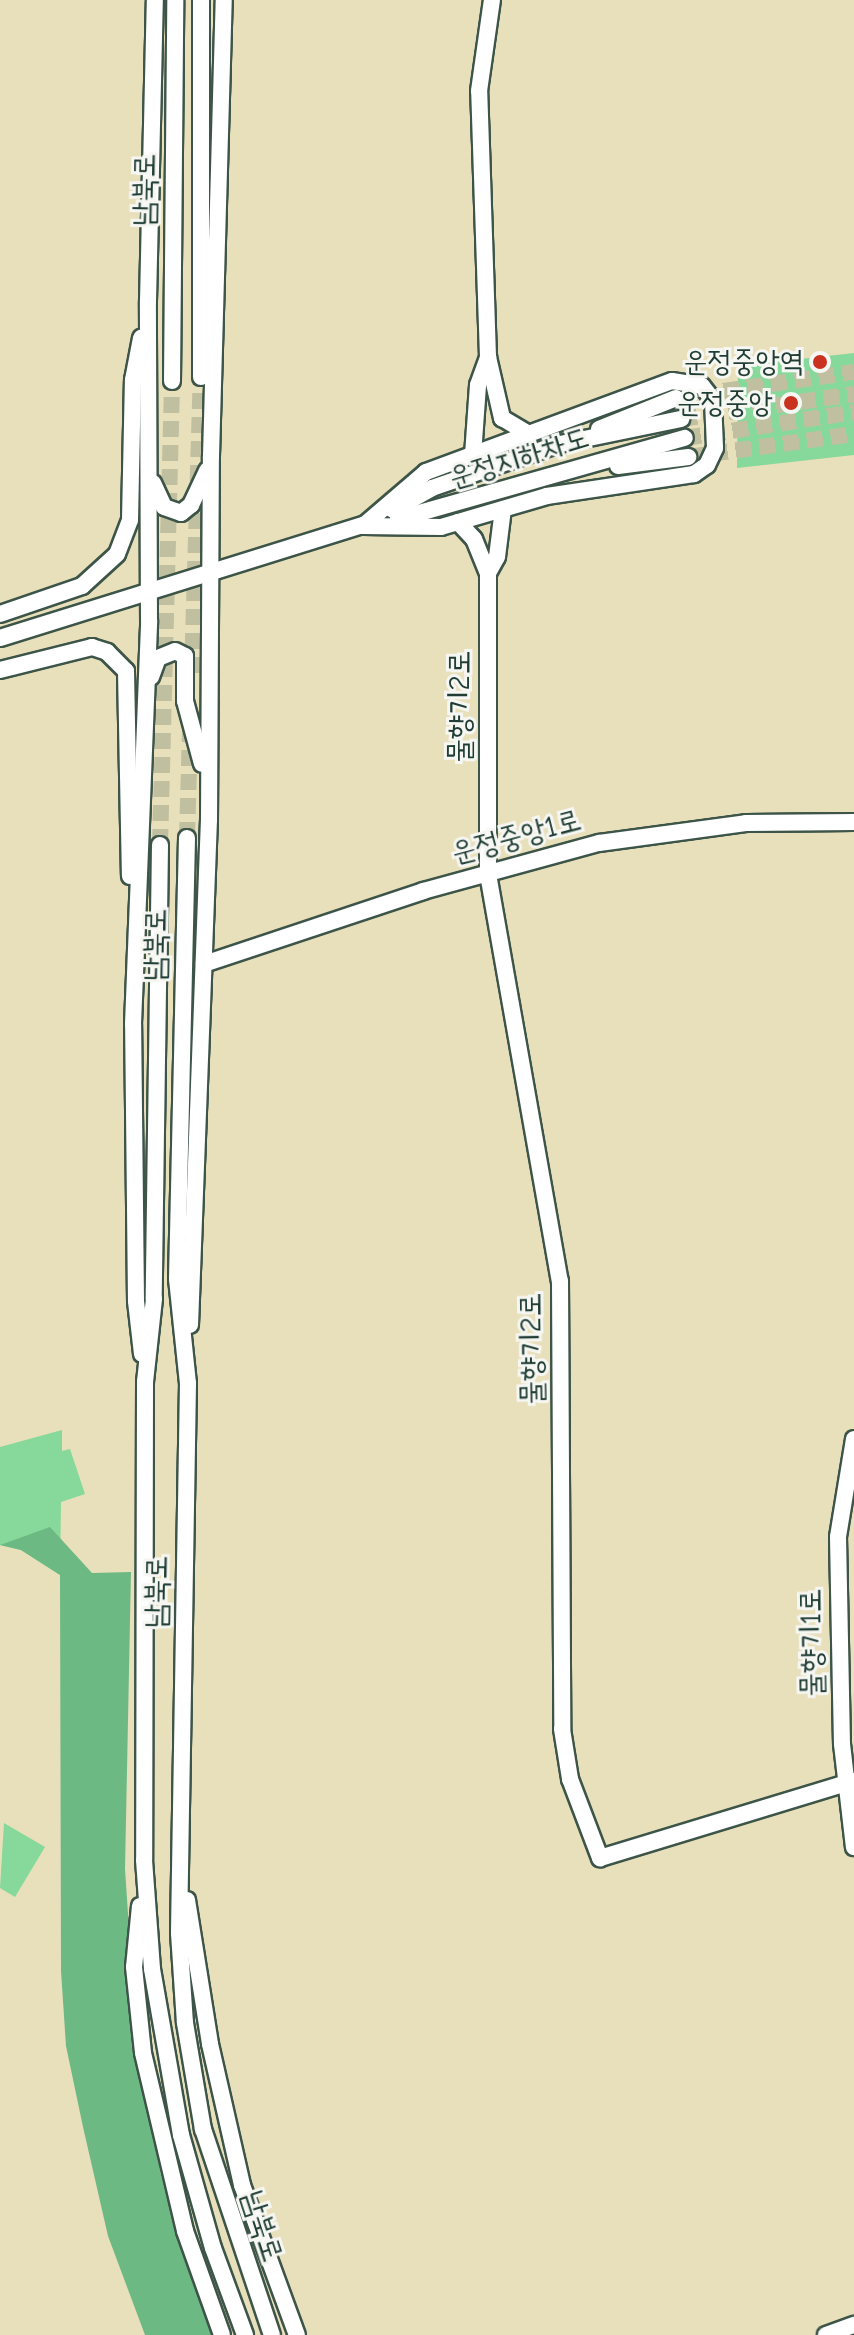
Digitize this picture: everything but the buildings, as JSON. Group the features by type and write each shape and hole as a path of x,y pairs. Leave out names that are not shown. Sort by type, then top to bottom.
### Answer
{"main road":[{"path":"145,1382 136,1301 133,1024 150,591 148,301 155,0"},
{"name":"남북로","path":"172,381 175,0"},
{"name":"남북로","path":"201,0 201,377"},
{"path":"188,1383 209,801 211,456 224,0"},
{"path":"492,0 478,102 488,357 502,418 529,434"},
{"path":"0,614 82,586 117,554 130,520 133,380 148,301"},
{"path":"473,455 478,385 488,357"},
{"path":"672,381 702,386 713,400 715,448 707,465 694,474 651,476 503,509 441,527 366,525 426,472 672,381"},
{"path":"0,638 366,525 432,488 560,444 676,398"},
{"path":"560,444 681,419"},
{"name":"운정지하차도","path":"366,525 437,512 685,438"},
{"path":"149,474 164,507 181,513 203,484 211,456"},
{"path":"561,473 688,457"},
{"path":"488,573 497,557 503,509"},
{"path":"458,522 474,539 488,573"},
{"name":"물향기2로","path":"488,573 488,874 560,1281 562,1729 570,1779 600,1858 850,1782"},
{"path":"0,670 92,647 107,652 126,671 130,889 138,956"},
{"path":"147,686 158,658 175,651 185,656 185,701 209,801"},
{"name":"운정중앙1로","path":"204,964 488,874 599,843 666,831 746,823 854,822"},
{"name":"남북로","path":"187,838 177,1279 188,1383 180,1862 185,2023 203,2129 272,2335"},
{"name":"남북로","path":"160,845 154,1299 145,1382 144,1860 156,1998 181,2135 213,2248 245,2335"},
{"name":"물향기1로","path":"854,1439 838,1537 854,1847"},
{"path":"144,1860 134,1967 143,2053 185,2231 222,2335"},
{"path":"180,1862 210,2044 242,2185 272,2277 297,2335"},
{"path":"826,2335 854,2325"}],"green space":[{"path":"854,353 854,455 737,468 738,366"},
{"path":"62,1430 62,1451 70,1449 85,1494 61,1502 60,1575 21,1550 0,1545 0,1447"},
{"path":"50,1527 92,1573 131,1572 125,1869 137,2048 161,2175 215,2335 145,2335 108,2236 66,2046 61,1971 60,1575 21,1550 0,1545"},
{"path":"4,1823 45,1847 15,1897 0,1888"}],"tunnel":[{"path":"676,398 854,372"},
{"path":"192,673 201,377"},
{"path":"160,845 172,381"},
{"path":"681,419 854,394"},
{"path":"685,438 854,412"},
{"path":"688,457 854,434"},
{"path":"187,838 190,728"}],"place":[{"name":"운정중앙역","path":"820,362"},
{"name":"운정중앙","path":"791,403"}]}
